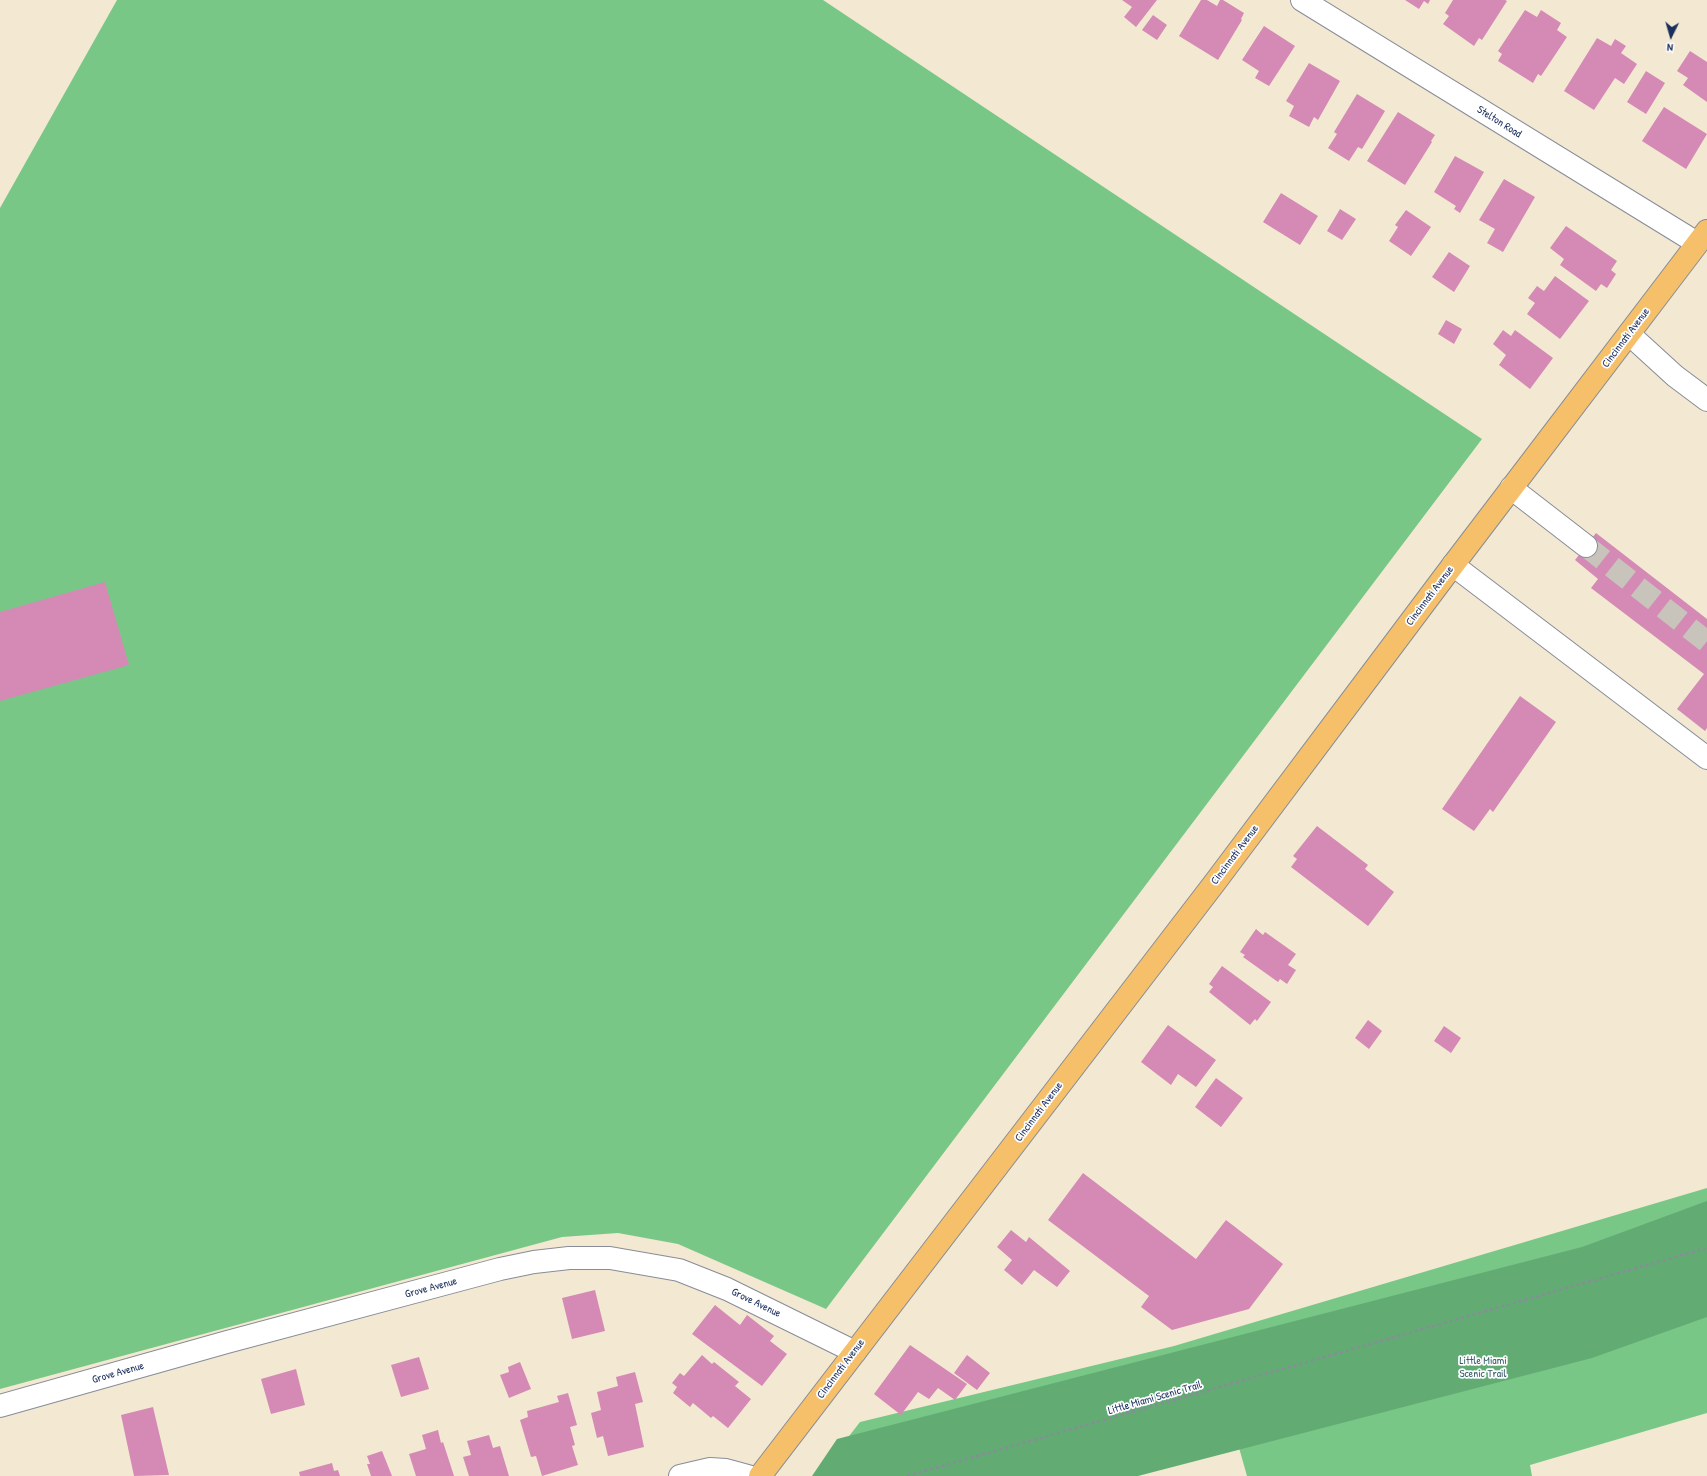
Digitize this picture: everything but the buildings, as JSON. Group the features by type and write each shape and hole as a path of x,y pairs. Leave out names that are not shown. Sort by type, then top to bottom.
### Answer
{"highway":[{"name":"Cincinnati Avenue","path":"760,1476 1216,881 1511,488 1702,237"}],"street":[{"name":"Stelton Road","path":"1302,0 1702,237"},
{"path":"1629,334 1675,376 1707,400"},
{"path":"1511,488 1586,546"},
{"path":"1453,565 1707,758"},
{"name":"Grove Avenue","path":"0,1406 227,1342 500,1269 534,1262 569,1258 610,1258 678,1270 727,1288 855,1352"},
{"path":"680,1476 710,1469 726,1470 748,1476"}],"path":[{"name":"Little Miami Scenic Trail","path":"907,1476 1707,1248"}],"green space":[{"path":"117,0 823,0 1482,439 826,1309 678,1244 618,1233 562,1237 0,1389 0,208"},
{"name":"Little Miami Scenic Trail","path":"1707,1188 1707,1413 1530,1465 1532,1476 1247,1476 1234,1430 818,1476 860,1422 1174,1346"},
{"name":"Little Miami Scenic Trail","path":"1707,1201 1707,1317 1592,1358 1138,1476 812,1476 837,1439 1582,1247"}],"tunnel":[{"path":"1586,546 1707,642"}]}
